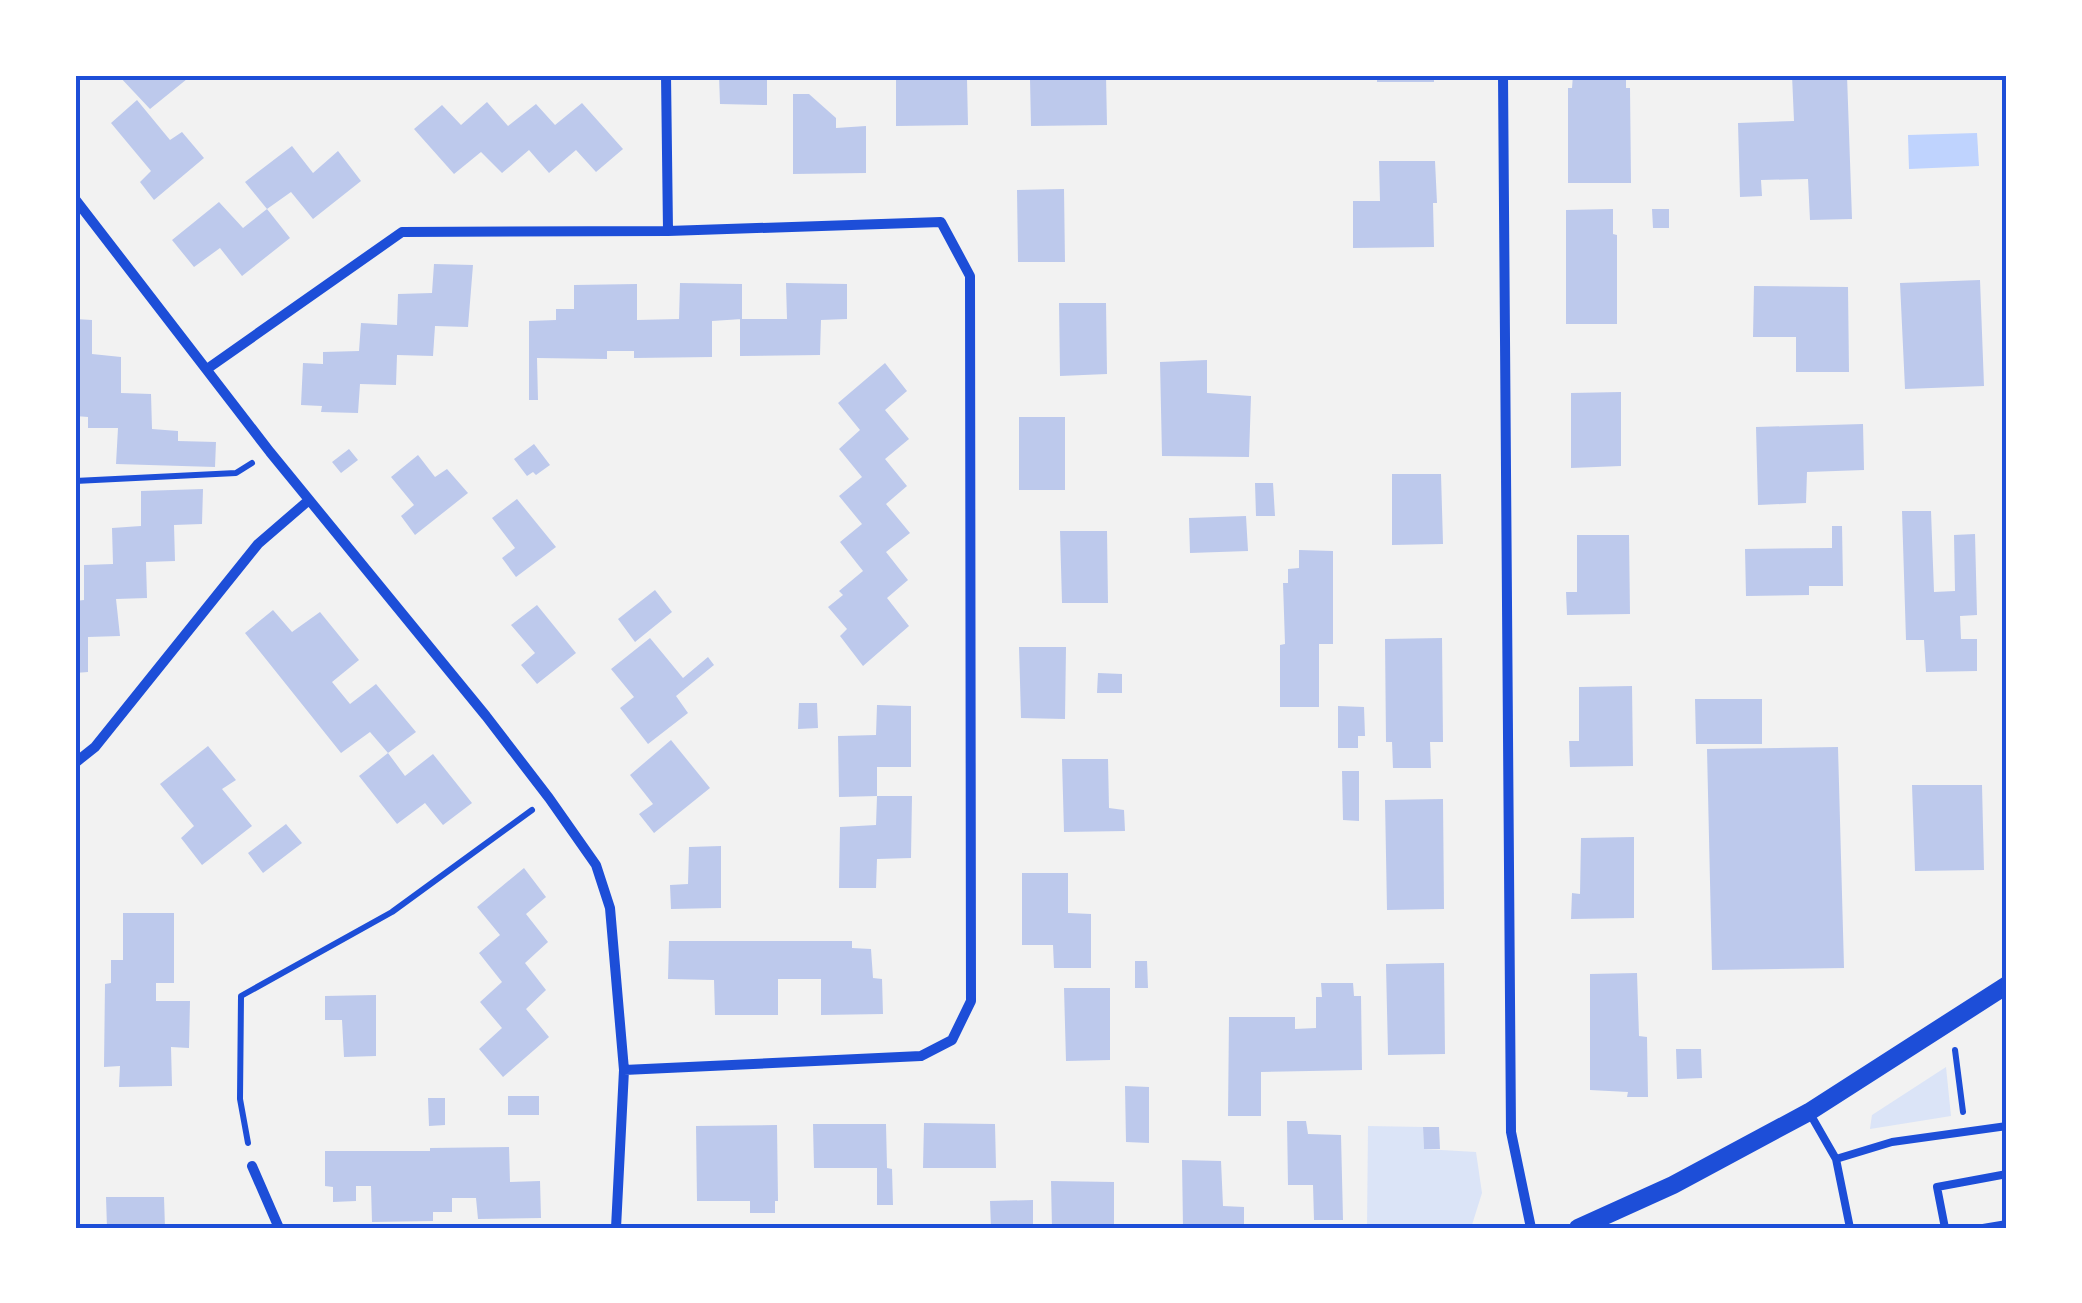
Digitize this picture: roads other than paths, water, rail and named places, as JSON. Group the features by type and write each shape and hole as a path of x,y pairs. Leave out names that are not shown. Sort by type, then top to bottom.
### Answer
{"street":[{"path":"666,75 668,231"},
{"path":"1502,75 1511,1132 1531,1228"},
{"path":"75,199 270,452 486,716 596,865 610,908 624,1070 616,1228"},
{"path":"207,369 402,232 668,231 941,222 970,276 971,1002 952,1040 921,1056 624,1070"},
{"path":"75,764 95,747 258,544 309,500"},
{"path":"1578,1228 1673,1185 1809,1112 2007,985"},
{"path":"252,1166 279,1228"}],"lane":[{"path":"1809,1112 1836,1159 1850,1228"},
{"path":"1836,1159 1892,1142 2007,1126"},
{"path":"1945,1228 1937,1188 2007,1174"},
{"path":"1983,1228 2007,1224"}],"water":[{"path":"1977,133 1979,166 1909,169 1908,135"}]}
